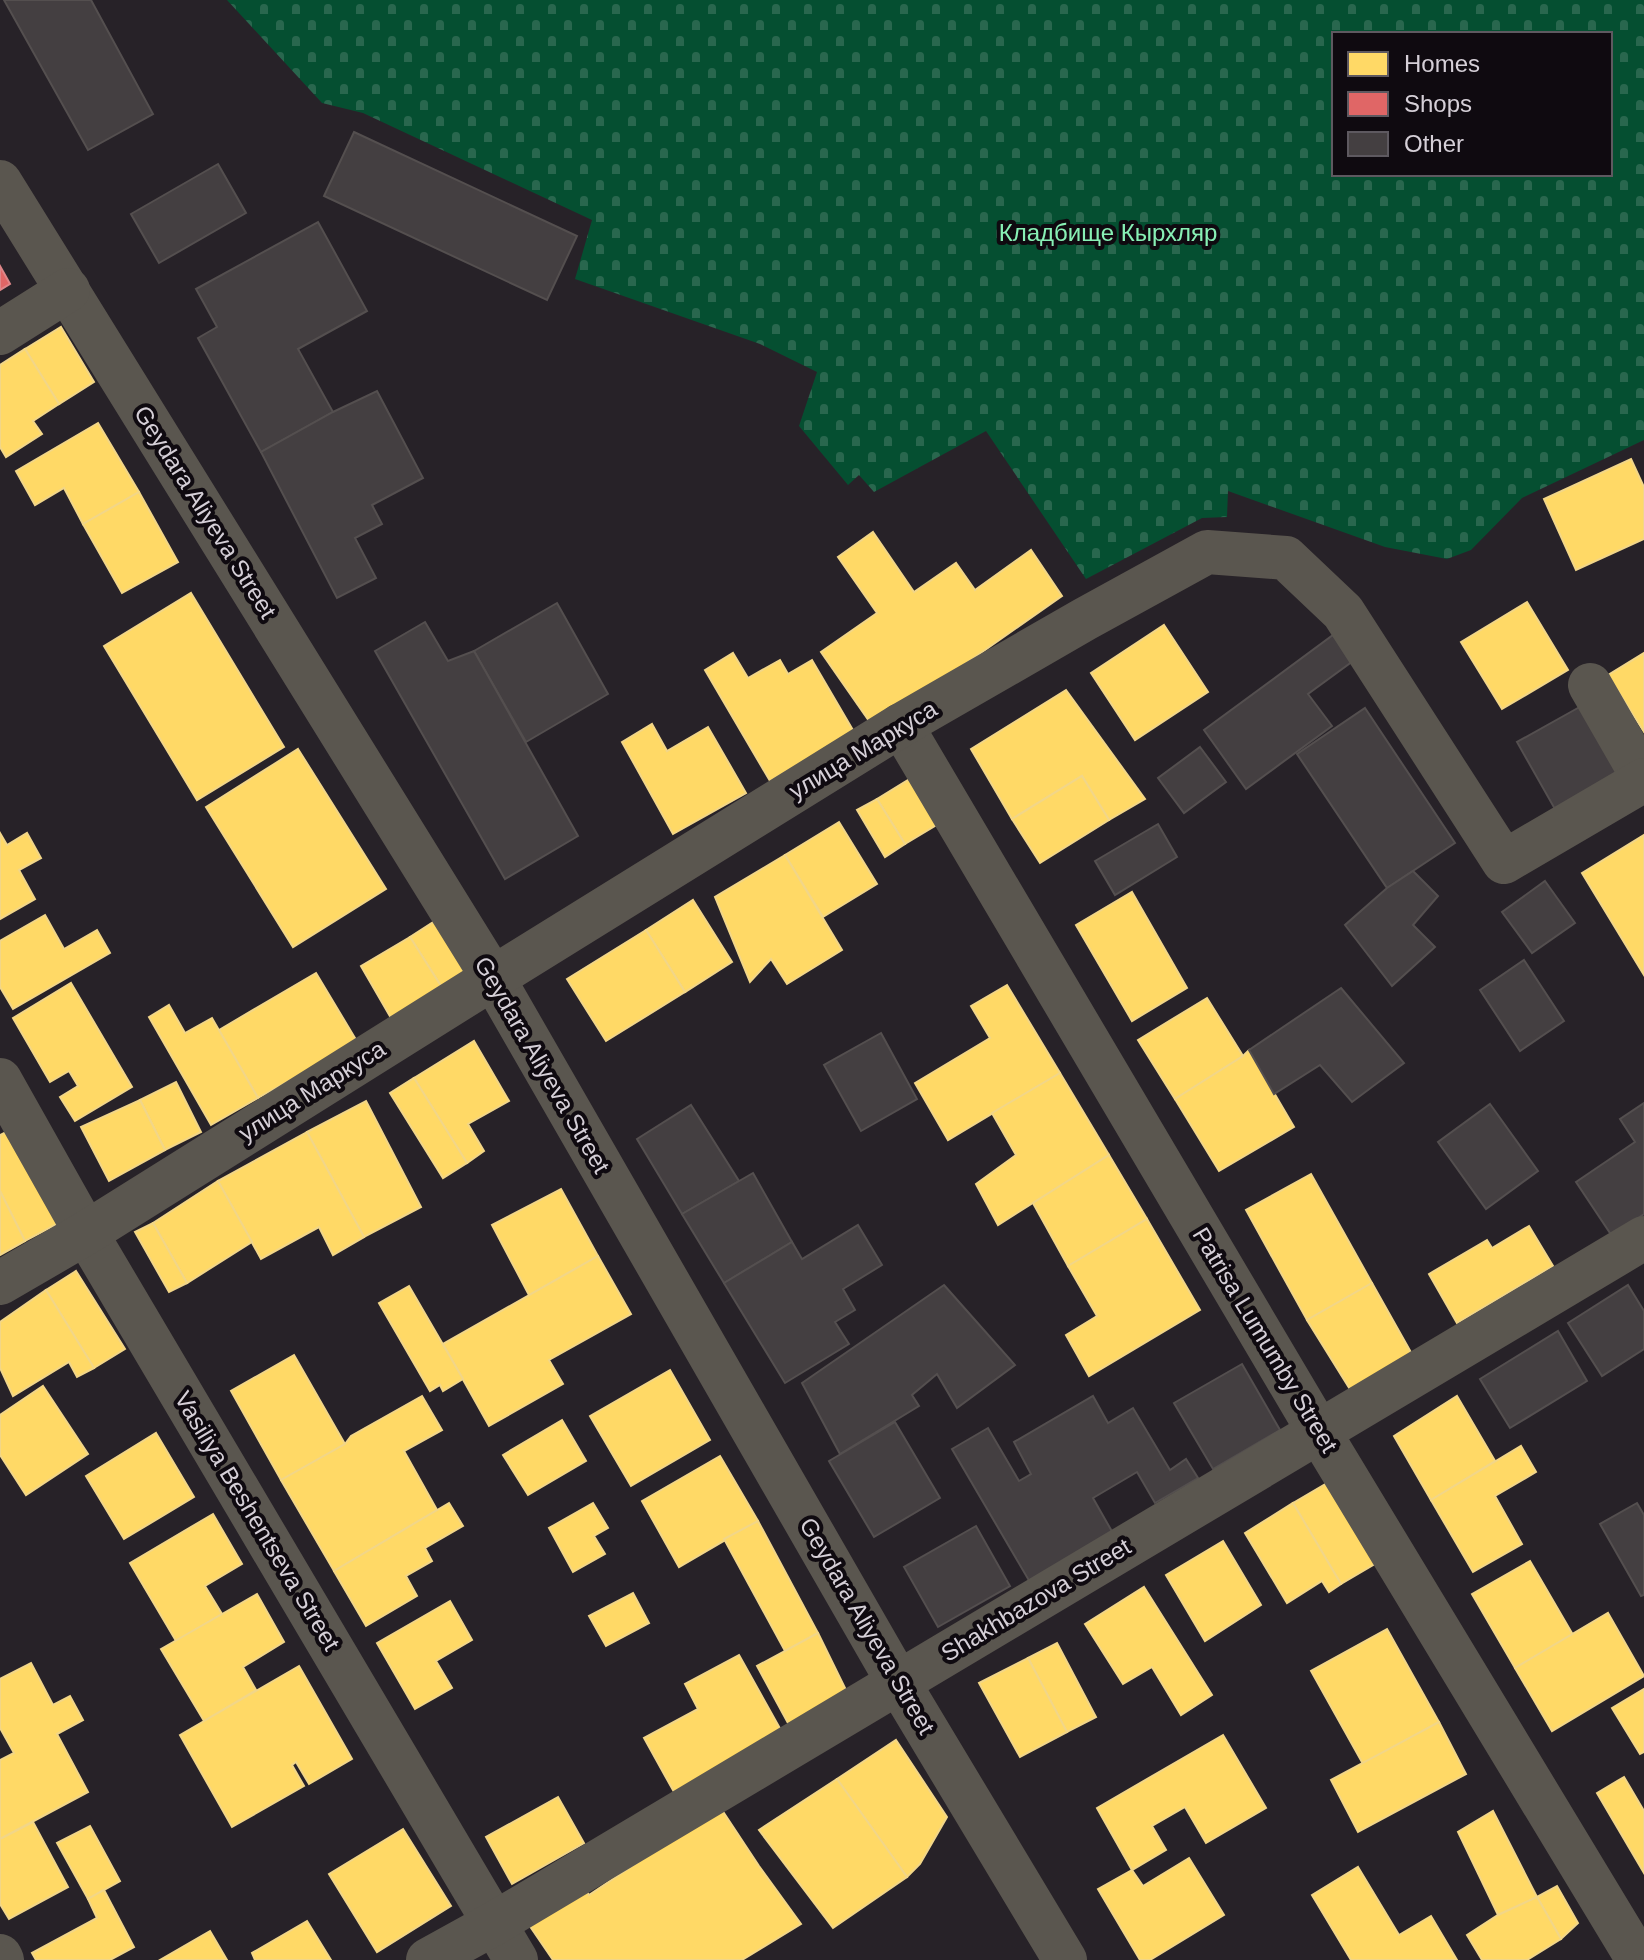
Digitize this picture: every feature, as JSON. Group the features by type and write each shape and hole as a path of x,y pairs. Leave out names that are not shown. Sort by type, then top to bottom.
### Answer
{"street":[{"name":"Geydara Aliyeva Street","path":"0,182 493,978 898,1682 1065,1960"},
{"path":"0,333 68,290"},
{"name":"улица Маркуса","path":"0,1283 86,1233 901,725 1207,552 1286,558 1343,612 1504,862 1644,779"},
{"path":"1590,685 1644,779"},
{"name":"Patrisa Lumumby Street","path":"901,725 1319,1432 1633,1953"},
{"name":"Vasiliya Beshentseva Street","path":"0,1080 86,1233 506,1942"},
{"name":"Shakhbazova Street","path":"428,1960 506,1942 898,1682 1644,1238"}],"green space":[{"name":"Кладбище Кырхляр","path":"227,0 1644,0 1644,440 1522,498 1471,550 1447,559 1385,547 1228,491 1227,517 1202,518 1086,579 986,431 874,492 859,475 848,485 799,426 817,372 760,344 575,279 592,220 363,113 322,103"}],"building: Homes":[{"path":"61,327 94,382 59,404 25,349"},
{"path":"25,349 59,404 33,421 42,434 6,457 0,447 0,365"},
{"path":"98,423 139,492 83,524 64,488 35,505 16,471"},
{"path":"1631,459 1644,487 1644,539 1576,570 1544,499"},
{"path":"139,492 178,562 122,593 83,524"},
{"path":"873,532 914,592 956,563 975,590 1031,550 1062,596 874,728 821,652 877,613 838,557"},
{"path":"191,593 284,747 197,800 104,646"},
{"path":"1527,602 1568,670 1502,709 1461,642"},
{"path":"1164,625 1208,692 1135,740 1091,673"},
{"path":"733,653 748,678 780,660 788,674 812,660 854,732 770,781 705,670"},
{"path":"1644,653 1644,732 1608,675"},
{"path":"1066,690 1145,799 1109,820 1082,776 1012,819 971,749"},
{"path":"652,724 667,751 708,727 746,793 673,834 622,742"},
{"path":"298,749 386,889 293,947 206,807"},
{"path":"1082,776 1109,820 1040,863 1012,819"},
{"path":"913,777 940,823 905,844 877,799"},
{"path":"877,799 905,844 885,857 857,810"},
{"path":"839,822 877,884 823,917 785,855"},
{"path":"0,833 7,845 27,833 41,858 19,870 35,899 0,919"},
{"path":"1644,835 1644,975 1582,873"},
{"path":"785,855 842,950 787,984 771,959 750,982 715,897"},
{"path":"1132,892 1187,988 1132,1021 1076,925"},
{"path":"693,900 732,962 685,992 646,930"},
{"path":"45,915 64,949 97,930 110,953 13,1009 0,987 0,941"},
{"path":"435,921 466,971 441,986 410,937"},
{"path":"646,930 685,992 606,1041 567,979"},
{"path":"410,937 441,986 391,1018 361,966"},
{"path":"316,973 358,1043 258,1098 219,1030"},
{"path":"71,983 132,1087 75,1121 60,1097 78,1086 69,1071 50,1082 13,1018"},
{"path":"1007,985 1060,1073 948,1140 915,1083 990,1038 971,1006"},
{"path":"1207,998 1243,1056 1175,1099 1138,1040"},
{"path":"169,1005 185,1033 212,1018 258,1098 211,1125 149,1017"},
{"path":"474,1041 509,1101 468,1124 484,1151 467,1163 414,1078"},
{"path":"1249,1050 1294,1127 1219,1171 1175,1099"},
{"path":"1060,1073 1109,1155 998,1225 976,1184 1016,1155 992,1113"},
{"path":"414,1078 467,1163 443,1178 390,1093"},
{"path":"176,1082 201,1132 165,1150 140,1100"},
{"path":"140,1100 165,1150 109,1181 81,1127"},
{"path":"366,1101 421,1207 364,1237 307,1132"},
{"path":"12,1129 59,1223 25,1241 0,1191 0,1135"},
{"path":"307,1132 364,1237 333,1255 319,1227 261,1259 218,1181"},
{"path":"1109,1155 1147,1219 1068,1266 1033,1203"},
{"path":"1311,1174 1372,1283 1307,1320 1246,1210"},
{"path":"218,1181 252,1242 187,1283 153,1223"},
{"path":"561,1189 598,1256 529,1295 492,1225"},
{"path":"0,1191 25,1241 0,1255"},
{"path":"1147,1219 1200,1310 1089,1376 1066,1335 1097,1316 1068,1266"},
{"path":"153,1223 187,1283 169,1292 135,1232"},
{"path":"1529,1226 1553,1266 1457,1323 1429,1274 1487,1240 1492,1248"},
{"path":"598,1256 631,1314 549,1360 563,1384 489,1426 443,1344"},
{"path":"76,1271 125,1349 94,1368 46,1290"},
{"path":"1372,1283 1413,1356 1353,1394 1307,1320"},
{"path":"409,1286 463,1379 443,1391 440,1385 430,1391 379,1303"},
{"path":"46,1290 94,1368 77,1377 69,1362 13,1396 0,1368 0,1322"},
{"path":"294,1355 345,1444 281,1480 231,1391"},
{"path":"670,1370 710,1440 631,1486 590,1416"},
{"path":"43,1386 88,1454 26,1495 0,1455 0,1415"},
{"path":"422,1396 442,1430 404,1451 437,1510 334,1571 281,1480"},
{"path":"1457,1396 1495,1461 1431,1500 1394,1436"},
{"path":"562,1420 586,1461 528,1495 503,1455"},
{"path":"156,1433 194,1497 124,1539 86,1476"},
{"path":"1521,1446 1536,1472 1495,1496 1522,1544 1473,1572 1431,1500"},
{"path":"720,1456 758,1521 679,1567 642,1501"},
{"path":"1327,1483 1375,1564 1341,1584 1293,1503"},
{"path":"449,1503 463,1526 425,1548 432,1561 406,1576 417,1596 366,1626 334,1571"},
{"path":"593,1503 608,1528 594,1536 605,1554 573,1572 549,1528"},
{"path":"1293,1503 1341,1584 1329,1592 1322,1581 1287,1603 1245,1533"},
{"path":"213,1514 242,1564 205,1586 222,1614 176,1641 130,1563"},
{"path":"758,1521 818,1633 785,1651 724,1539"},
{"path":"1223,1541 1261,1605 1205,1641 1166,1575"},
{"path":"1530,1561 1573,1635 1515,1668 1472,1594"},
{"path":"1144,1587 1212,1695 1181,1715 1152,1667 1123,1684 1085,1624"},
{"path":"633,1593 649,1623 606,1646 589,1616"},
{"path":"257,1594 284,1642 243,1667 256,1690 204,1721 161,1649"},
{"path":"450,1601 472,1640 436,1661 452,1688 415,1709 377,1643"},
{"path":"1608,1613 1644,1676 1552,1731 1515,1668"},
{"path":"1387,1629 1439,1722 1363,1764 1311,1671"},
{"path":"818,1633 847,1692 789,1725 757,1666"},
{"path":"1057,1643 1096,1717 1067,1732 1028,1658"},
{"path":"739,1655 782,1732 674,1792 644,1738 698,1709 685,1684"},
{"path":"1028,1658 1067,1732 1020,1757 979,1683"},
{"path":"31,1663 53,1705 70,1696 83,1720 57,1734 88,1792 0,1839 0,1760 14,1753 0,1728 0,1679"},
{"path":"299,1666 352,1759 309,1784 296,1762 292,1765 304,1786 232,1827 180,1735"},
{"path":"1644,1689 1644,1752 1640,1754 1612,1708"},
{"path":"1439,1722 1466,1774 1358,1832 1331,1780"},
{"path":"1223,1735 1266,1808 1206,1843 1185,1807 1152,1826 1166,1850 1132,1870 1097,1808"},
{"path":"896,1740 947,1817 920,1864 907,1877 837,1779"},
{"path":"1624,1777 1644,1811 1644,1873 1597,1793"},
{"path":"837,1779 907,1877 833,1928 759,1830"},
{"path":"558,1797 584,1843 512,1884 486,1837"},
{"path":"720,1807 801,1924 742,1960 553,1960 525,1919 580,1881 589,1895"},
{"path":"1493,1811 1537,1897 1498,1915 1458,1832"},
{"path":"33,1822 68,1887 9,1919 0,1904 0,1839"},
{"path":"90,1826 120,1881 88,1899 57,1843"},
{"path":"403,1829 451,1906 377,1952 329,1874"},
{"path":"1189,1858 1224,1915 1150,1960 1140,1960 1098,1889 1132,1870 1143,1886"},
{"path":"1358,1867 1399,1935 1431,1916 1457,1960 1351,1960 1312,1895"},
{"path":"1557,1886 1578,1923 1561,1939 1537,1897"},
{"path":"104,1890 134,1947 110,1960 36,1960 32,1953 97,1918 88,1899"},
{"path":"1537,1897 1561,1939 1527,1960 1482,1960 1467,1935 1498,1915"},
{"path":"307,1921 331,1960 255,1960 252,1953"},
{"path":"210,1931 227,1960 160,1960"}],"building: Shops":[{"path":"0,266 10,284 0,290"}],"building: Other":[{"path":"4,0 91,0 153,114 88,150"},
{"path":"354,132 577,236 547,300 324,196"},
{"path":"218,164 246,213 159,263 131,214"},
{"path":"318,222 367,311 298,349 333,412 261,452 198,338 217,327 196,289"},
{"path":"377,391 423,478 372,505 382,524 355,538 376,578 337,598 261,452"},
{"path":"557,603 608,694 526,742 474,651"},
{"path":"425,622 448,661 474,651 578,836 505,879 375,651"},
{"path":"1333,635 1353,661 1308,694 1332,726 1246,789 1204,730"},
{"path":"1585,704 1627,780 1560,818 1517,742"},
{"path":"1365,708 1455,843 1387,888 1297,754"},
{"path":"1200,747 1226,782 1184,813 1158,778"},
{"path":"1158,824 1177,857 1115,895 1095,861"},
{"path":"1413,871 1438,896 1413,925 1435,947 1392,986 1345,925 1387,888"},
{"path":"1545,881 1575,923 1532,953 1502,912"},
{"path":"1524,960 1564,1021 1520,1051 1480,990"},
{"path":"1341,988 1404,1063 1352,1102 1320,1065 1274,1094 1249,1050"},
{"path":"881,1033 917,1099 861,1131 824,1065"},
{"path":"1644,1103 1644,1214 1612,1236 1576,1182 1635,1142 1620,1119"},
{"path":"1490,1104 1538,1171 1486,1209 1438,1142"},
{"path":"691,1105 739,1181 682,1214 637,1139"},
{"path":"753,1173 792,1242 724,1283 682,1214"},
{"path":"858,1225 882,1265 843,1289 855,1310 835,1322 849,1344 785,1383 724,1283 792,1242 802,1259"},
{"path":"944,1285 1015,1365 957,1408 937,1374 912,1395 919,1406 840,1454 802,1383"},
{"path":"1628,1285 1644,1311 1644,1349 1602,1376 1568,1323"},
{"path":"1558,1331 1587,1381 1510,1428 1480,1379"},
{"path":"1242,1364 1280,1430 1213,1469 1174,1403"},
{"path":"1093,1396 1108,1423 1133,1408 1170,1470 1186,1459 1198,1478 1155,1503 1137,1472 1093,1498 1114,1535 1031,1584 952,1449 988,1428 1019,1481 1031,1474 1014,1442"},
{"path":"895,1422 940,1498 874,1537 829,1461"},
{"path":"1637,1503 1644,1515 1644,1595 1641,1596 1600,1524"},
{"path":"976,1526 1010,1586 938,1627 904,1567"}]}
